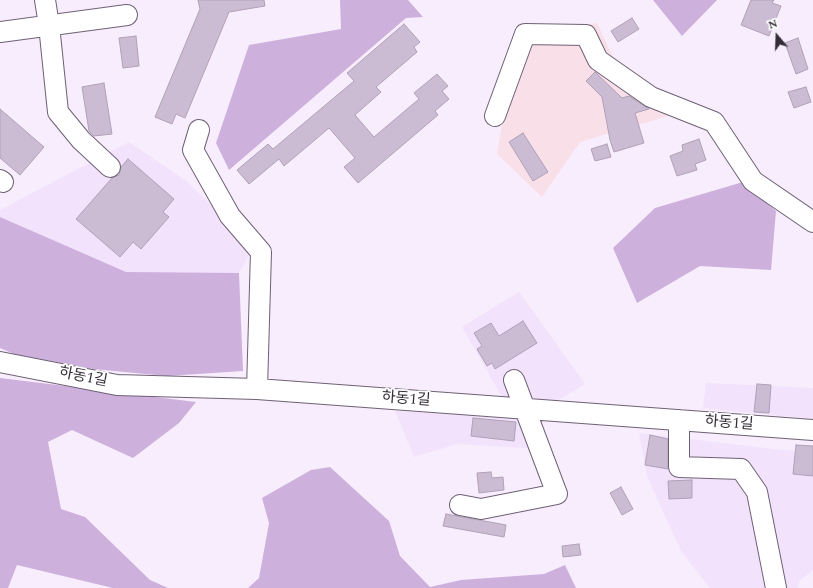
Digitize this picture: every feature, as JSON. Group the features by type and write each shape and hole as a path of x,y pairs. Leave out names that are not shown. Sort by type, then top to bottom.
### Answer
{"street":[{"path":"45,0 58,112 81,140 110,167"},
{"path":"0,32 127,15"},
{"path":"495,116 525,34 586,35 598,60 651,97 714,122 754,181 813,222"},
{"path":"200,130 193,150 230,216 261,252 257,389"},
{"name":"하동1길","path":"0,362 117,385 257,389 813,430"},
{"path":"460,505 481,509 557,494 514,380"},
{"path":"679,420 679,467 741,469 757,492 776,588"}],"shaded area":[{"path":"340,0 408,0 423,17 406,18 229,170 216,143 249,45 341,29"},
{"path":"653,0 717,0 682,36"},
{"path":"597,23 616,63 675,114 580,142 542,197 497,154 517,33"},
{"path":"129,142 185,180 254,246 239,273 126,273 0,217 0,210"},
{"path":"743,182 776,211 771,270 700,266 637,303 613,248 655,208"},
{"path":"0,217 126,272 239,273 243,371 167,376 93,369 14,354 0,348"},
{"path":"519,292 585,384 549,406 505,402 462,327"},
{"path":"0,378 196,402 179,423 133,458 72,430 48,442 61,509 85,517 150,580 168,588 113,588 17,565 8,588 0,588"},
{"path":"706,383 813,388 813,419 703,408"},
{"path":"395,411 529,418 527,448 457,444 414,457"},
{"path":"639,433 782,450 813,451 813,570 799,581 798,588 710,588 681,551 647,476"},
{"path":"330,467 389,521 400,556 430,587 461,580 544,574 565,565 576,588 248,588 259,578 269,523 262,498 311,470"}],"building":[{"path":"198,0 264,0 265,6 229,12 185,118 176,114 172,124 155,117 200,9"},
{"path":"751,0 774,0 772,3 781,6 769,36 741,25"},
{"path":"632,18 639,29 618,42 611,31"},
{"path":"404,24 420,42 414,47 417,52 376,87 381,92 355,115 374,137 419,99 414,93 437,74 448,86 442,91 449,99 435,111 438,115 358,183 344,167 355,158 329,128 284,166 279,159 249,184 237,170 268,144 273,149 354,81 347,73"},
{"path":"136,36 139,66 123,68 119,38"},
{"path":"798,38 808,69 796,74 785,43"},
{"path":"595,72 622,98 629,96 649,109 635,113 644,143 614,152 610,140 602,97 586,81"},
{"path":"104,83 112,134 94,136 89,131 82,87"},
{"path":"806,87 811,102 794,108 788,92"},
{"path":"0,109 44,147 20,175 0,158"},
{"path":"523,133 548,172 533,181 509,142"},
{"path":"699,139 706,160 695,164 697,170 677,176 670,156 683,151 682,145"},
{"path":"607,144 611,157 595,161 591,149"},
{"path":"128,159 174,199 163,212 169,217 141,249 133,242 120,257 76,219 112,178 119,175 121,167"},
{"path":"523,321 537,343 495,369 492,363 487,366 477,349 482,346 474,333 491,323 499,336"},
{"path":"757,384 771,385 769,413 754,412"},
{"path":"473,418 516,422 514,441 471,436"},
{"path":"650,435 668,439 668,469 645,465"},
{"path":"796,445 813,446 813,476 793,474"},
{"path":"491,472 492,478 503,477 504,490 479,493 477,473"},
{"path":"692,480 692,498 669,499 668,481"},
{"path":"621,487 633,509 622,515 610,493"},
{"path":"446,514 506,525 504,537 443,526"},
{"path":"579,544 581,555 563,557 562,546"}]}
